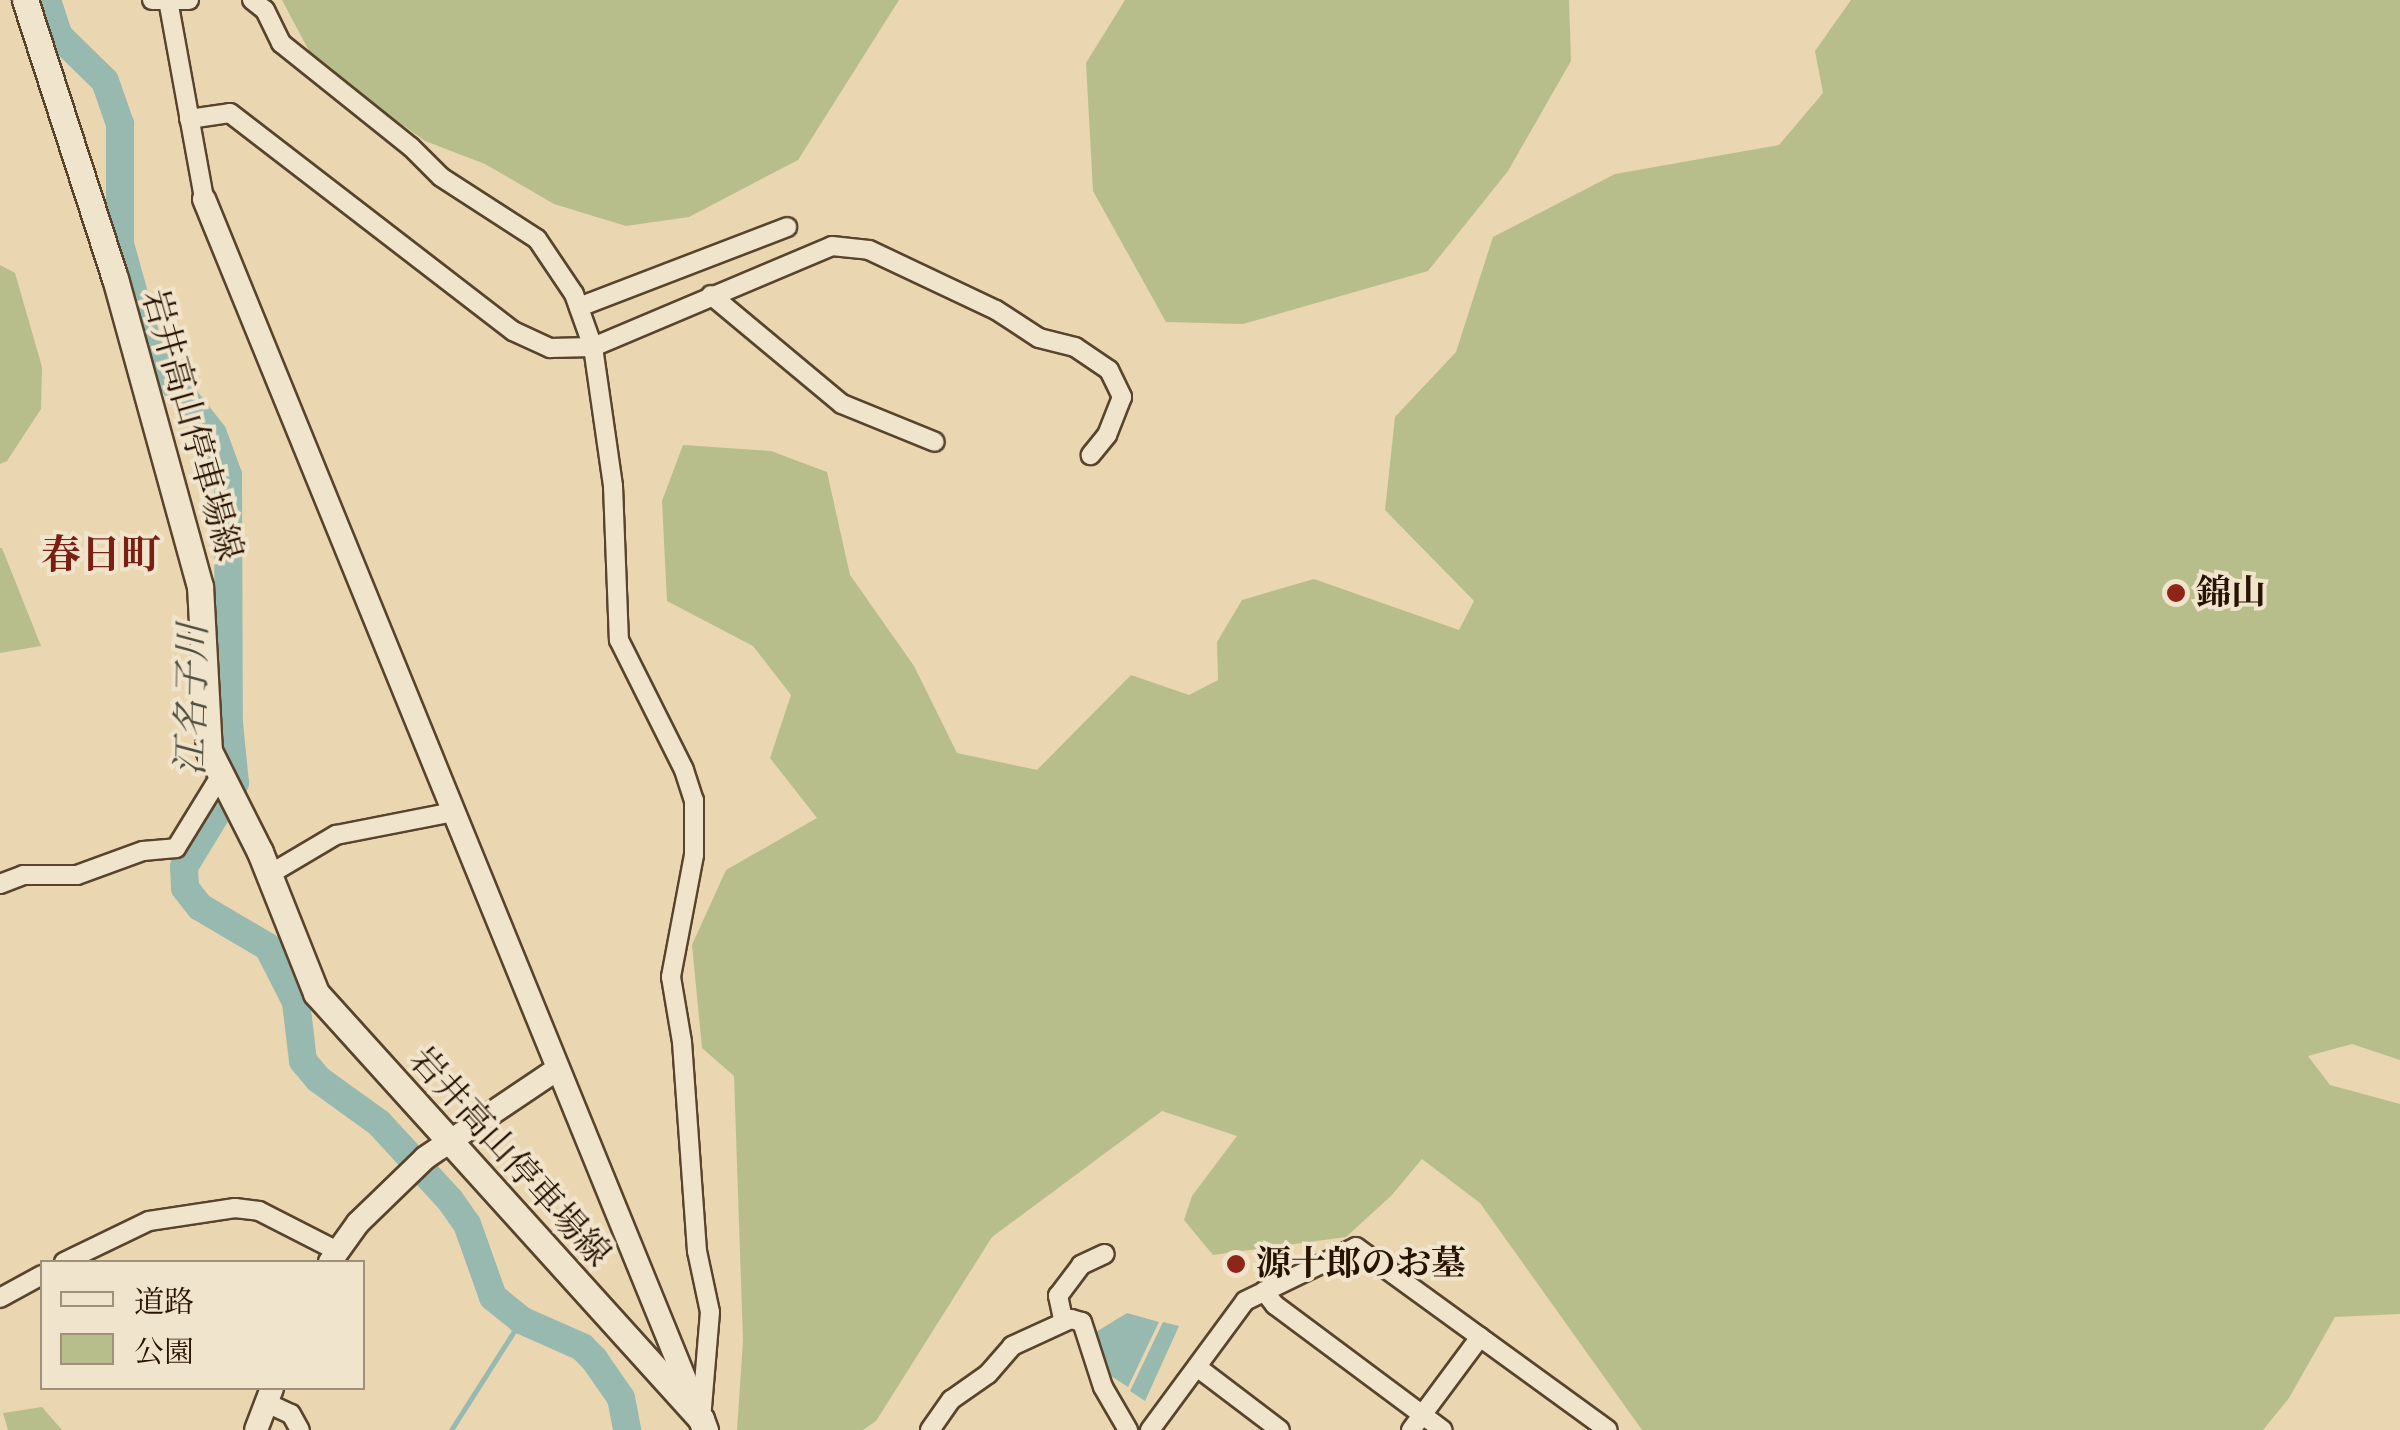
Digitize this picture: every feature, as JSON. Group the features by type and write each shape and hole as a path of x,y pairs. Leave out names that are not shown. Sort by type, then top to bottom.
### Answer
{"main road":[{"name":"岩井高山停車場線","path":"26,0 115,278 200,586 207,737 220,780 270,874 316,993 703,1425"}],"street":[{"path":"189,0 163,1 204,199 703,1425"},
{"path":"252,0 265,10 281,42 411,148 440,178 536,239 580,307 593,347 614,486 619,640 684,770 694,800 694,855 672,977 682,1042 697,1252 710,1312 703,1425"},
{"path":"189,119 230,113 520,336 558,350 593,347 832,246 870,250 996,310 1039,338 1076,347 1109,370 1122,397 1107,435 1090,455"},
{"path":"580,307 787,227"},
{"path":"711,295 842,404 935,442"},
{"path":"0,884 23,875 77,876 144,851 176,848 220,780"},
{"path":"270,874 336,835 453,812"},
{"path":"68,1260 149,1221 235,1208 259,1210 333,1257 402,1178 425,1158 556,1070"},
{"path":"1150,1430 1244,1302 1356,1247 1608,1430"},
{"path":"1063,1319 1058,1296 1081,1265 1105,1254"},
{"path":"0,1298 40,1275"},
{"path":"1264,1292 1417,1422 1443,1430"},
{"path":"930,1430 951,1400 988,1374 1012,1346 1063,1319 1082,1322 1103,1387 1128,1430"},
{"path":"1417,1422 1480,1337"},
{"path":"1197,1367 1280,1430"},
{"path":"256,1430 269,1395 291,1414 300,1430"}],"green space":[{"path":"282,0 899,0 798,160 689,217 626,226 554,204 485,164 425,141 315,62"},
{"path":"1125,0 1569,0 1571,61 1508,171 1428,271 1243,324 1166,322 1093,191 1086,63"},
{"path":"1851,0 2400,0 2400,1060 2352,1044 2308,1056 2330,1085 2400,1104 2400,1314 2335,1317 2289,1398 2263,1430 1642,1430 1480,1203 1422,1159 1391,1196 1346,1237 1213,1255 1184,1220 1192,1196 1237,1136 1162,1111 992,1237 876,1421 863,1430 737,1430 743,1341 734,1076 702,1048 692,945 726,870 817,818 770,758 791,695 753,646 667,601 662,501 683,445 771,451 827,472 850,575 914,666 957,753 1037,770 1131,675 1189,695 1218,680 1217,642 1242,600 1314,579 1459,630 1474,601 1385,510 1395,417 1456,352 1493,237 1615,174 1779,145 1823,93 1815,51"},
{"path":"0,265 15,273 42,367 41,409 7,461 0,464"},
{"path":"2,548 41,646 0,653"},
{"path":"42,1407 62,1430 8,1430 3,1413"}],"water":[{"path":"1127,1313 1159,1322 1128,1387 1111,1376 1096,1332"},
{"path":"1163,1322 1179,1326 1145,1401 1130,1391"}],"waterway":[{"name":"江名子川","path":"47,0 59,36 105,81 120,124 120,244 151,355 213,434 228,475 229,723 235,783 184,867 185,888 200,907 268,947 296,1002 303,1061 318,1079 379,1123 450,1200 467,1224 493,1297 521,1320 582,1347 594,1359 621,1398 627,1430"},
{"path":"451,1430 521,1320"}],"place":[{"name":"錦山","path":"2176,593"},
{"name":"源十郎のお墓","path":"1236,1264"}],"district":[{"name":"春日町","path":"101,555"}]}
